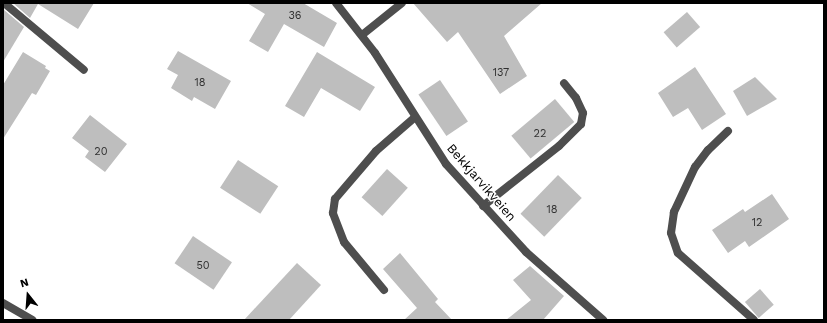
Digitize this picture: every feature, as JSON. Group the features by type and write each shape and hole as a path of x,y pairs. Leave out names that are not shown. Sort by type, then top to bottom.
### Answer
{"street":[{"path":"4,3 84,70"},
{"name":"Bekkjarvikveien","path":"336,3 362,35 414,118 446,164 526,252 603,320"},
{"path":"362,35 402,3"},
{"path":"483,206 559,146 581,124 583,113 564,83"},
{"path":"384,290 344,242 333,213 335,198 376,151 414,118"},
{"path":"728,131 708,150 695,167 674,212 670,233 678,253 754,320"},
{"path":"3,303 32,320"}],"building":[{"path":"13,3 94,3 78,29 38,4 30,18"},
{"path":"247,3 303,3 337,23 324,47 284,24 268,52 249,41 265,14"},
{"path":"413,3 542,3 504,36 527,76 500,94 458,32 447,42"},
{"path":"3,9 24,27 3,62"},
{"path":"687,12 700,27 677,47 664,32"},
{"path":"178,51 231,81 215,109 194,97 192,101 171,88 178,75 167,69"},
{"path":"23,52 46,66 45,68 50,71 36,95 32,93 3,139 3,85"},
{"path":"317,52 375,87 360,111 321,88 304,117 285,106"},
{"path":"695,67 726,114 702,130 688,108 673,117 658,93"},
{"path":"755,77 777,99 747,116 733,91"},
{"path":"440,80 468,121 446,136 418,95"},
{"path":"555,99 574,122 531,159 511,136"},
{"path":"90,115 127,144 105,172 85,157 89,151 72,138"},
{"path":"238,160 278,186 260,214 220,188"},
{"path":"387,169 408,188 382,216 362,197"},
{"path":"558,175 582,198 544,237 520,214"},
{"path":"772,194 789,219 749,247 745,241 728,253 712,230 743,209 745,212"},
{"path":"193,236 232,262 214,290 175,263"},
{"path":"400,253 438,299 435,302 452,320 404,320 417,308 383,269"},
{"path":"297,263 321,285 289,320 244,320"},
{"path":"530,266 564,296 543,320 506,320 531,300 513,280"},
{"path":"760,289 774,305 759,318 745,302"}]}
